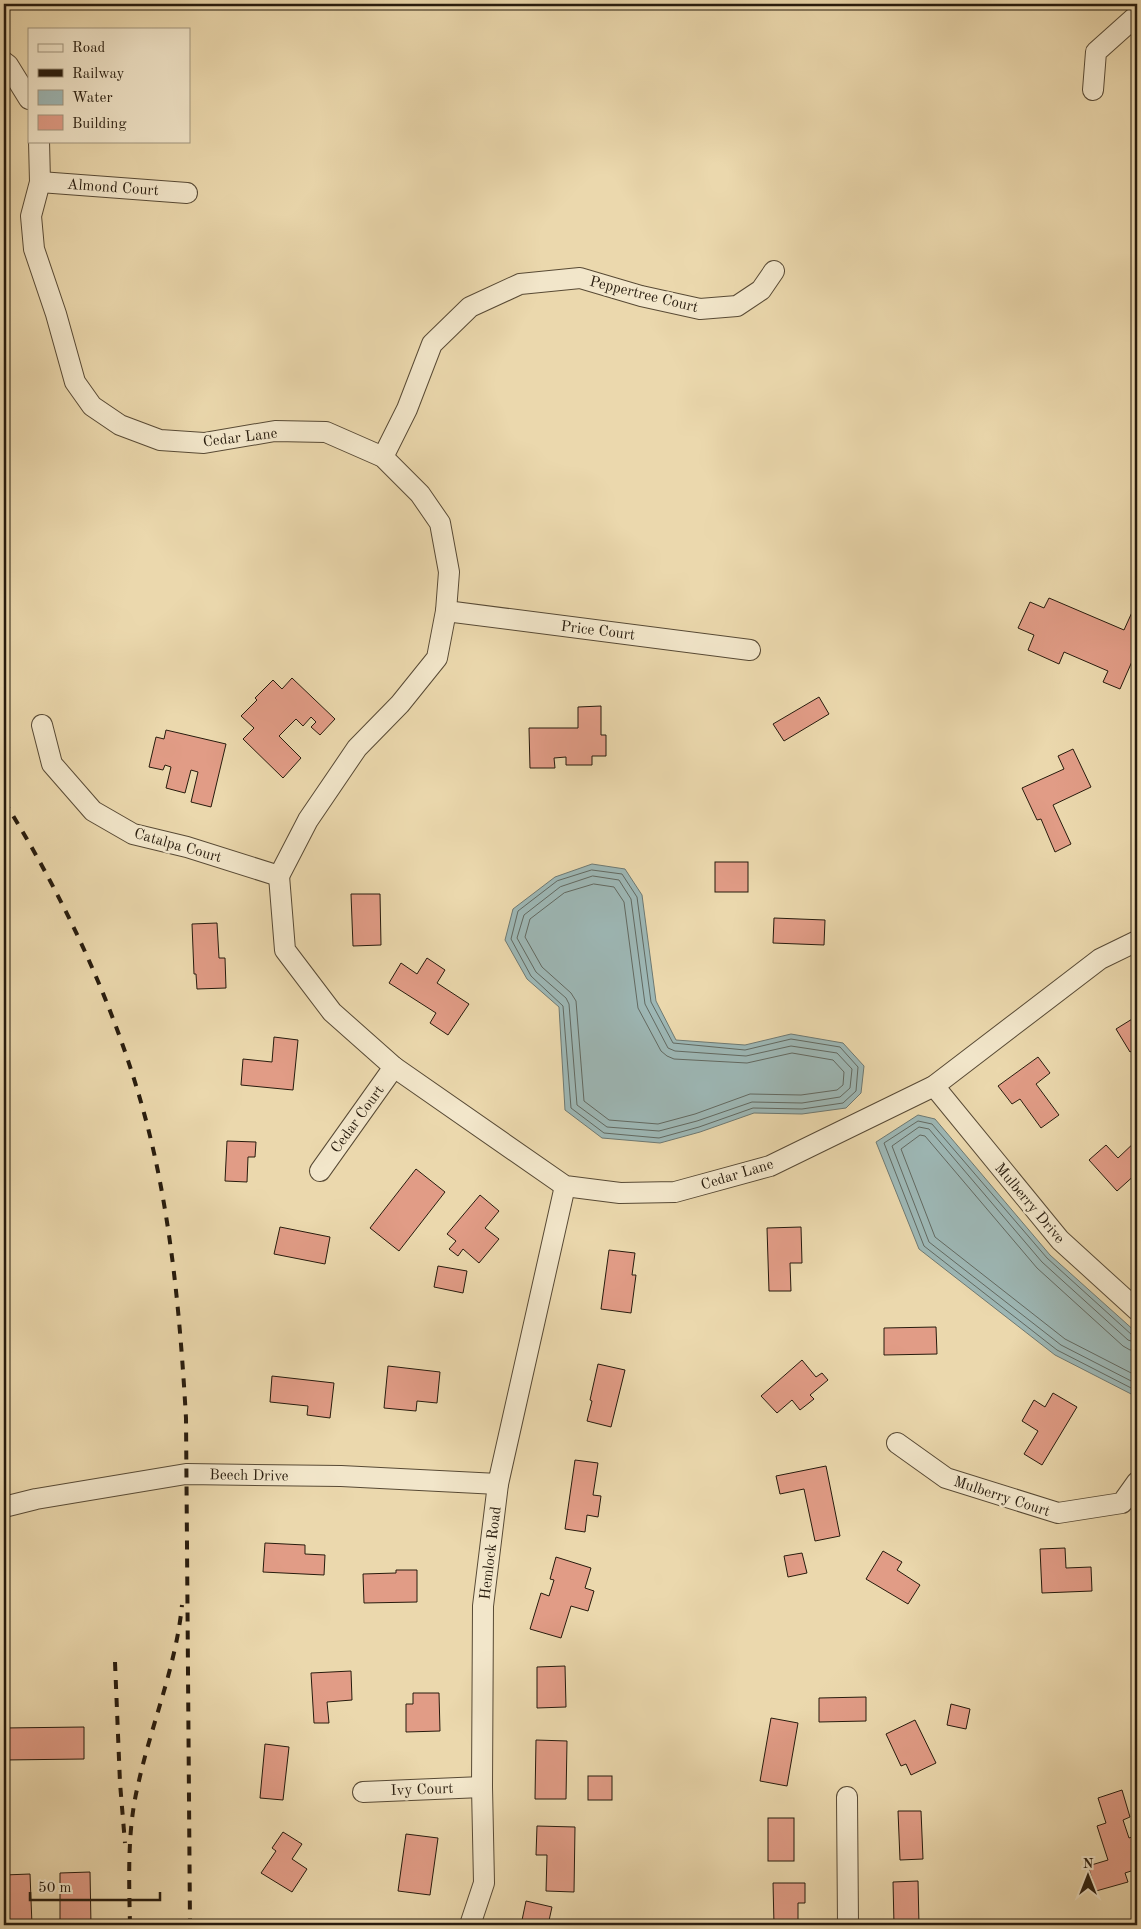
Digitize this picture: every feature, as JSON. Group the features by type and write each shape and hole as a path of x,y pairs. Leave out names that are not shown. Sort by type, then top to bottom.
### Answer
{"street":[{"path":"1093,90 1096,52 1134,18 1137,18"},
{"path":"4,62 8,65 28,97"},
{"name":"Cedar Lane","path":"39,142 40,182 31,216 34,249 56,314 75,382 92,406 120,425 160,440 204,443 275,431 326,432 383,457 420,494 440,523 449,572 446,611 437,658 400,704 357,748 308,820 279,876 285,950 332,1012 394,1067 565,1186 620,1193 675,1192 770,1166 934,1086 1100,959 1137,941"},
{"name":"Almond Court","path":"40,182 187,193"},
{"name":"Peppertree Court","path":"383,457 407,409 432,344 470,307 520,284 580,278 641,296 700,309 737,306 761,290 774,271"},
{"name":"Price Court","path":"446,611 750,650"},
{"name":"Catalpa Court","path":"42,725 52,764 93,811 133,834 187,847 279,876"},
{"name":"Cedar Court","path":"320,1171 394,1067"},
{"name":"Mulberry Drive","path":"934,1086 1060,1240 1137,1310"},
{"name":"Hemlock Road","path":"470,1925 484,1882 482,1787 483,1606 498,1484 565,1186"},
{"name":"Mulberry Court","path":"897,1443 946,1478 1058,1514 1122,1502 1137,1482"},
{"name":"Beech Drive","path":"4,1508 36,1499 186,1474 341,1476 498,1484"},
{"name":"Ivy Court","path":"363,1792 482,1787"},
{"path":"847,1796 848,1925"}],"water":[{"path":"592,864 625,869 642,895 656,1001 676,1040 745,1045 791,1034 843,1043 864,1066 861,1093 846,1108 802,1114 754,1113 700,1132 660,1143 602,1138 565,1110 559,1007 527,979 505,940 513,909 555,877"},
{"path":"918,1115 935,1119 1050,1255 1137,1333 1137,1397 1055,1355 919,1249 876,1142"}],"building":[{"path":"1049,598 1124,630 1133,610 1137,612 1137,650 1120,689 1103,682 1108,671 1064,652 1059,664 1028,650 1034,635 1018,628 1030,602 1044,608"},
{"path":"292,678 335,719 320,735 311,727 316,722 311,717 303,726 296,719 279,736 301,758 283,778 243,739 254,728 241,716 273,680 282,689"},
{"path":"819,697 829,714 784,741 773,724"},
{"path":"601,706 601,735 606,735 606,756 592,756 592,765 566,765 566,757 554,758 555,768 530,768 529,728 578,728 578,707"},
{"path":"166,730 226,744 211,807 191,802 198,772 191,770 185,793 166,788 171,767 165,765 163,770 149,767 156,737 164,739"},
{"path":"1073,749 1091,787 1053,805 1071,844 1055,852 1041,819 1037,820 1022,788 1064,769 1058,756"},
{"path":"715,862 748,862 748,892 715,892"},
{"path":"351,894 380,894 381,945 353,946"},
{"path":"774,918 825,920 824,945 773,943"},
{"path":"217,923 219,958 225,958 226,988 197,989 196,974 194,974 192,924"},
{"path":"427,958 445,970 437,983 469,1004 448,1035 430,1023 436,1013 389,983 401,963 417,974"},
{"path":"1137,1016 1137,1048 1130,1052 1116,1029"},
{"path":"274,1037 298,1040 293,1090 241,1085 243,1059 272,1062"},
{"path":"1038,1057 1050,1073 1036,1084 1059,1115 1041,1128 1020,1099 1012,1104 998,1086"},
{"path":"1137,1140 1137,1173 1117,1191 1089,1160 1106,1145 1118,1158"},
{"path":"227,1141 256,1142 255,1157 248,1157 247,1182 225,1181"},
{"path":"416,1169 445,1192 399,1251 370,1228"},
{"path":"480,1195 499,1211 485,1228 499,1239 479,1263 463,1249 458,1256 449,1249 456,1241 447,1234"},
{"path":"280,1227 330,1237 325,1264 274,1254"},
{"path":"801,1227 802,1263 790,1263 791,1291 769,1291 767,1228"},
{"path":"609,1250 635,1253 632,1275 636,1275 631,1313 601,1309"},
{"path":"438,1266 467,1271 463,1293 434,1287"},
{"path":"936,1327 937,1354 884,1355 884,1328"},
{"path":"802,1360 816,1377 822,1373 828,1380 810,1395 814,1399 800,1410 792,1400 777,1413 761,1396"},
{"path":"598,1364 625,1370 611,1427 587,1421"},
{"path":"388,1366 440,1372 437,1403 417,1401 416,1411 384,1408"},
{"path":"272,1376 334,1383 330,1418 307,1415 308,1406 270,1402"},
{"path":"1053,1393 1077,1407 1042,1465 1024,1454 1038,1431 1022,1421 1034,1400 1045,1407"},
{"path":"575,1460 598,1463 593,1495 601,1496 598,1517 587,1515 585,1532 565,1529"},
{"path":"826,1466 840,1536 815,1541 804,1489 780,1494 776,1476"},
{"path":"265,1543 305,1545 305,1554 325,1555 324,1575 263,1572"},
{"path":"1065,1548 1066,1568 1091,1567 1092,1591 1042,1593 1040,1549"},
{"path":"883,1551 902,1562 897,1570 920,1585 908,1604 866,1579"},
{"path":"802,1553 807,1573 788,1577 784,1556"},
{"path":"556,1557 591,1568 585,1588 594,1591 588,1611 571,1606 561,1638 530,1629 541,1593 549,1596 554,1580 550,1579"},
{"path":"396,1570 417,1570 417,1602 364,1603 363,1574 396,1573"},
{"path":"565,1666 566,1707 537,1708 537,1667"},
{"path":"351,1671 352,1700 327,1702 329,1723 314,1723 311,1673"},
{"path":"413,1693 439,1693 440,1731 406,1732 406,1704 413,1704"},
{"path":"866,1697 866,1721 819,1722 819,1698"},
{"path":"951,1704 970,1709 966,1729 947,1725"},
{"path":"771,1718 798,1723 787,1786 760,1781"},
{"path":"915,1720 936,1763 911,1775 906,1764 901,1766 886,1734"},
{"path":"84,1727 84,1759 4,1760 4,1728"},
{"path":"536,1740 567,1741 566,1799 535,1799"},
{"path":"265,1744 289,1747 283,1800 260,1798"},
{"path":"588,1776 612,1776 612,1800 588,1800"},
{"path":"1122,1790 1130,1817 1123,1820 1129,1838 1137,1835 1137,1869 1125,1873 1128,1882 1096,1891 1088,1866 1108,1860 1097,1826 1106,1823 1098,1798"},
{"path":"898,1811 921,1811 923,1859 900,1860"},
{"path":"768,1818 794,1818 794,1861 768,1861"},
{"path":"537,1826 575,1827 574,1892 546,1891 547,1855 536,1855"},
{"path":"283,1832 302,1844 292,1859 307,1869 292,1892 261,1873 276,1851 272,1848"},
{"path":"406,1834 438,1838 430,1895 398,1891"},
{"path":"90,1872 91,1925 60,1925 60,1873"},
{"path":"30,1874 32,1925 4,1925 4,1875"},
{"path":"918,1881 919,1925 894,1925 893,1882"},
{"path":"773,1883 805,1883 805,1903 798,1903 798,1925 774,1925"},
{"path":"526,1901 552,1907 548,1925 521,1925"}],"railway":[{"path":"4,801 53,886 75,930 114,1021 145,1115 168,1226 179,1322 186,1418 190,1925"},
{"path":"130,1925 130,1855 134,1802 143,1763 169,1673 182,1605"},
{"path":"115,1662 120,1783 125,1843"}]}
